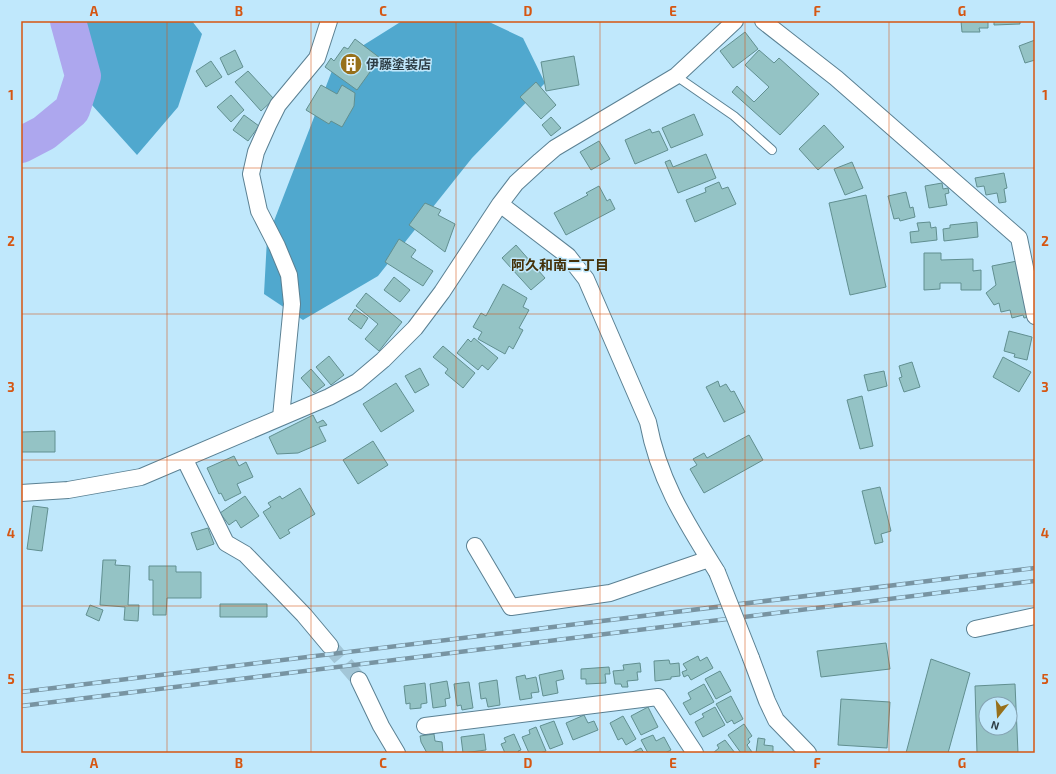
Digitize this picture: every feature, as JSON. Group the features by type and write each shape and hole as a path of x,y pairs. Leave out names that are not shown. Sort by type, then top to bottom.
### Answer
{"street":[{"path":"281,417 292,304 289,275 277,246 259,211 251,174 256,152 278,105 317,58 329,21"},
{"path":"21,493 68,490 141,477 185,460 329,397 350,386 383,360 415,328 442,292 500,204 516,183 555,148 676,76 735,21"},
{"path":"763,21 842,83 1019,238 1031,276 1035,316"},
{"path":"500,204 568,256 586,279 648,422 653,448 667,483 682,517 713,565 767,701 776,720 808,753"},
{"path":"185,460 226,543 245,554 304,615 330,646"},
{"path":"475,546 511,607 610,593 713,565"},
{"path":"976,629 1035,616"},
{"path":"359,680 381,726 398,753"},
{"path":"425,726 658,697 695,753"}],"lane":[{"path":"676,76 734,116 772,150"}],"shaded area":[{"path":"55,21 192,21 202,34 178,107 137,155 92,105"},
{"path":"402,21 487,21 523,38 545,83 472,158 378,276 303,320 264,294 267,239 335,63"}],"building":[{"path":"961,21 988,21 988,28 979,28 980,32 962,32"},
{"path":"994,21 1020,21 1020,24 994,25"},
{"path":"745,32 758,49 733,68 720,51"},
{"name":"伊藤塗装店","path":"355,39 380,58 357,90 325,67 331,58 334,61 344,47 348,49"},
{"path":"1035,40 1035,60 1025,63 1019,46"},
{"path":"235,50 243,67 228,75 220,58"},
{"path":"759,50 774,63 779,58 819,94 780,135 732,92 737,86 754,102 769,87 745,65"},
{"path":"574,56 579,85 546,91 541,62"},
{"path":"211,61 222,77 206,87 196,71"},
{"path":"248,71 274,99 261,111 235,82"},
{"path":"536,82 556,105 541,119 520,97"},
{"path":"321,85 337,94 342,85 355,93 354,106 342,127 331,121 329,124 306,110"},
{"path":"231,95 244,110 231,122 217,107"},
{"path":"694,114 703,135 671,148 662,128"},
{"path":"244,115 259,126 248,141 233,130"},
{"path":"551,117 561,128 551,136 542,125"},
{"path":"824,125 844,147 818,170 799,149"},
{"path":"650,129 652,133 659,131 668,150 635,164 625,140"},
{"path":"599,141 610,159 591,170 580,152"},
{"path":"706,154 716,178 678,193 665,162 670,160 673,167"},
{"path":"852,162 863,188 845,195 834,169"},
{"path":"1004,173 1007,188 1004,189 1006,202 999,203 997,193 986,195 984,186 977,187 975,178"},
{"path":"719,182 722,189 728,187 736,204 695,222 686,200 706,192 705,188"},
{"path":"942,183 943,189 948,188 949,193 945,194 947,205 929,208 925,186"},
{"path":"599,186 607,201 610,199 615,209 566,235 554,213 588,195 586,193"},
{"path":"906,192 910,208 913,207 915,217 900,221 899,218 894,219 888,196"},
{"path":"866,195 886,287 850,295 829,203"},
{"path":"425,203 441,210 438,215 455,224 445,252 409,225"},
{"path":"930,222 931,228 936,227 937,240 911,243 910,232 919,231 917,223"},
{"path":"977,222 978,237 944,241 943,229 950,228 950,225"},
{"path":"399,239 416,250 411,257 433,271 423,286 385,262"},
{"path":"516,245 545,278 531,290 502,258"},
{"path":"924,253 941,253 941,260 973,259 973,271 981,270 981,290 961,290 961,283 940,283 940,289 924,290"},
{"path":"1017,261 1029,317 1024,318 1023,315 1012,318 1010,310 1001,312 999,303 994,305 986,293 996,285 992,266"},
{"path":"394,277 410,290 400,302 384,290"},
{"path":"503,284 527,298 523,307 529,310 519,328 523,330 513,349 509,346 505,354 478,339 482,332 473,327 481,313 486,316"},
{"path":"366,293 402,322 379,351 365,339 378,324 356,306"},
{"path":"355,309 368,318 361,329 348,319"},
{"path":"1009,331 1032,337 1027,360 1014,357 1015,354 1004,351"},
{"path":"474,338 498,358 488,370 482,365 478,370 457,353 468,339 471,342"},
{"path":"443,346 475,373 463,388 445,373 448,369 433,357"},
{"path":"329,356 344,375 331,385 316,367"},
{"path":"1003,357 1031,372 1019,392 993,377"},
{"path":"912,362 920,387 904,392 899,378 902,377 899,366"},
{"path":"420,368 429,385 415,393 405,376"},
{"path":"311,369 325,385 314,393 301,378"},
{"path":"884,371 887,386 868,391 864,375"},
{"path":"718,381 720,387 726,384 731,392 734,391 745,412 724,422 706,387"},
{"path":"396,383 414,411 381,432 363,404"},
{"path":"862,396 873,446 860,449 847,400"},
{"path":"313,415 317,423 323,420 327,425 319,427 326,441 298,453 277,454 269,437"},
{"path":"55,431 55,452 21,452 21,432"},
{"path":"749,435 763,460 704,493 690,469 697,465 693,459 704,453 707,458"},
{"path":"373,441 388,465 358,484 343,460"},
{"path":"234,456 239,466 246,462 253,477 237,484 241,493 225,501 221,493 219,494 207,468"},
{"path":"880,487 891,531 881,534 883,542 875,544 862,491"},
{"path":"300,488 315,514 288,530 290,533 280,539 263,512 271,507 268,503 280,496 282,499"},
{"path":"245,496 259,516 241,528 236,520 229,525 220,513"},
{"path":"33,506 48,508 42,551 27,549"},
{"path":"208,528 214,544 197,550 191,533"},
{"path":"103,560 116,560 115,565 130,566 128,605 139,605 138,621 124,620 125,607 100,605"},
{"path":"149,566 176,566 176,572 201,572 201,598 167,598 166,615 153,615 153,580 149,580"},
{"path":"220,604 267,604 267,617 220,617"},
{"path":"90,605 103,610 99,621 86,615"},
{"path":"886,643 890,669 821,677 817,651"},
{"path":"698,656 700,661 707,657 713,668 691,680 688,675 684,677 682,672 687,670 683,664"},
{"path":"931,659 970,673 948,753 906,753"},
{"path":"669,660 670,664 679,663 680,676 655,681 654,661"},
{"path":"640,663 641,672 637,672 638,680 627,681 628,687 622,687 621,684 615,684 613,671 624,670 623,665"},
{"path":"609,667 610,674 605,674 606,683 586,684 586,679 581,679 581,669"},
{"path":"562,670 564,679 556,681 558,693 543,696 539,675"},
{"path":"720,671 731,691 716,699 705,679"},
{"path":"525,675 526,679 536,677 539,692 531,693 532,698 520,700 516,677"},
{"path":"497,680 500,705 488,707 486,698 481,699 479,683"},
{"path":"447,681 450,698 445,699 446,706 433,708 430,684"},
{"path":"469,682 473,708 462,710 461,705 457,706 454,684"},
{"path":"425,683 427,703 421,704 421,708 410,709 410,703 406,704 404,686"},
{"path":"704,684 714,702 690,715 683,703 691,699 688,693"},
{"path":"1015,684 1016,696 978,696 978,736 1017,736 1018,753 977,753 975,686"},
{"path":"731,696 743,719 734,724 732,720 727,723 716,704"},
{"path":"841,699 890,702 887,748 838,745"},
{"path":"648,707 658,727 641,735 631,716"},
{"path":"715,707 725,725 703,737 695,722 704,717 702,714"},
{"path":"584,715 588,723 594,721 598,730 573,740 566,723"},
{"path":"623,716 636,739 626,745 622,738 618,740 610,723"},
{"path":"554,721 563,744 550,749 540,726"},
{"path":"744,724 752,736 748,739 750,742 747,745 752,752 750,753 741,753 728,735"},
{"path":"536,727 546,751 540,753 529,753 522,737 530,734 529,730"},
{"path":"434,734 435,741 442,742 443,753 427,753 421,742 420,736"},
{"path":"484,734 486,750 463,753 461,737"},
{"path":"514,734 521,750 518,751 519,753 505,753 501,744 506,742 504,738"},
{"path":"653,735 656,741 664,737 671,750 665,753 648,753 641,740"},
{"path":"758,738 765,739 764,745 773,746 773,753 756,753"},
{"path":"725,740 735,753 713,753 719,748 717,745"},
{"path":"641,748 644,753 631,753"}],"waterway":[{"path":"21,145 44,133 72,110 83,76 68,21"}],"tunnel":[{"path":"330,646 359,680"}],"railway":[{"path":"21,692 1035,568"},
{"path":"21,706 1035,581"}],"place":[{"name":"伊藤塗装店","path":"351,64"}],"district":[{"name":"阿久和南二丁目","path":"560,265"}]}
